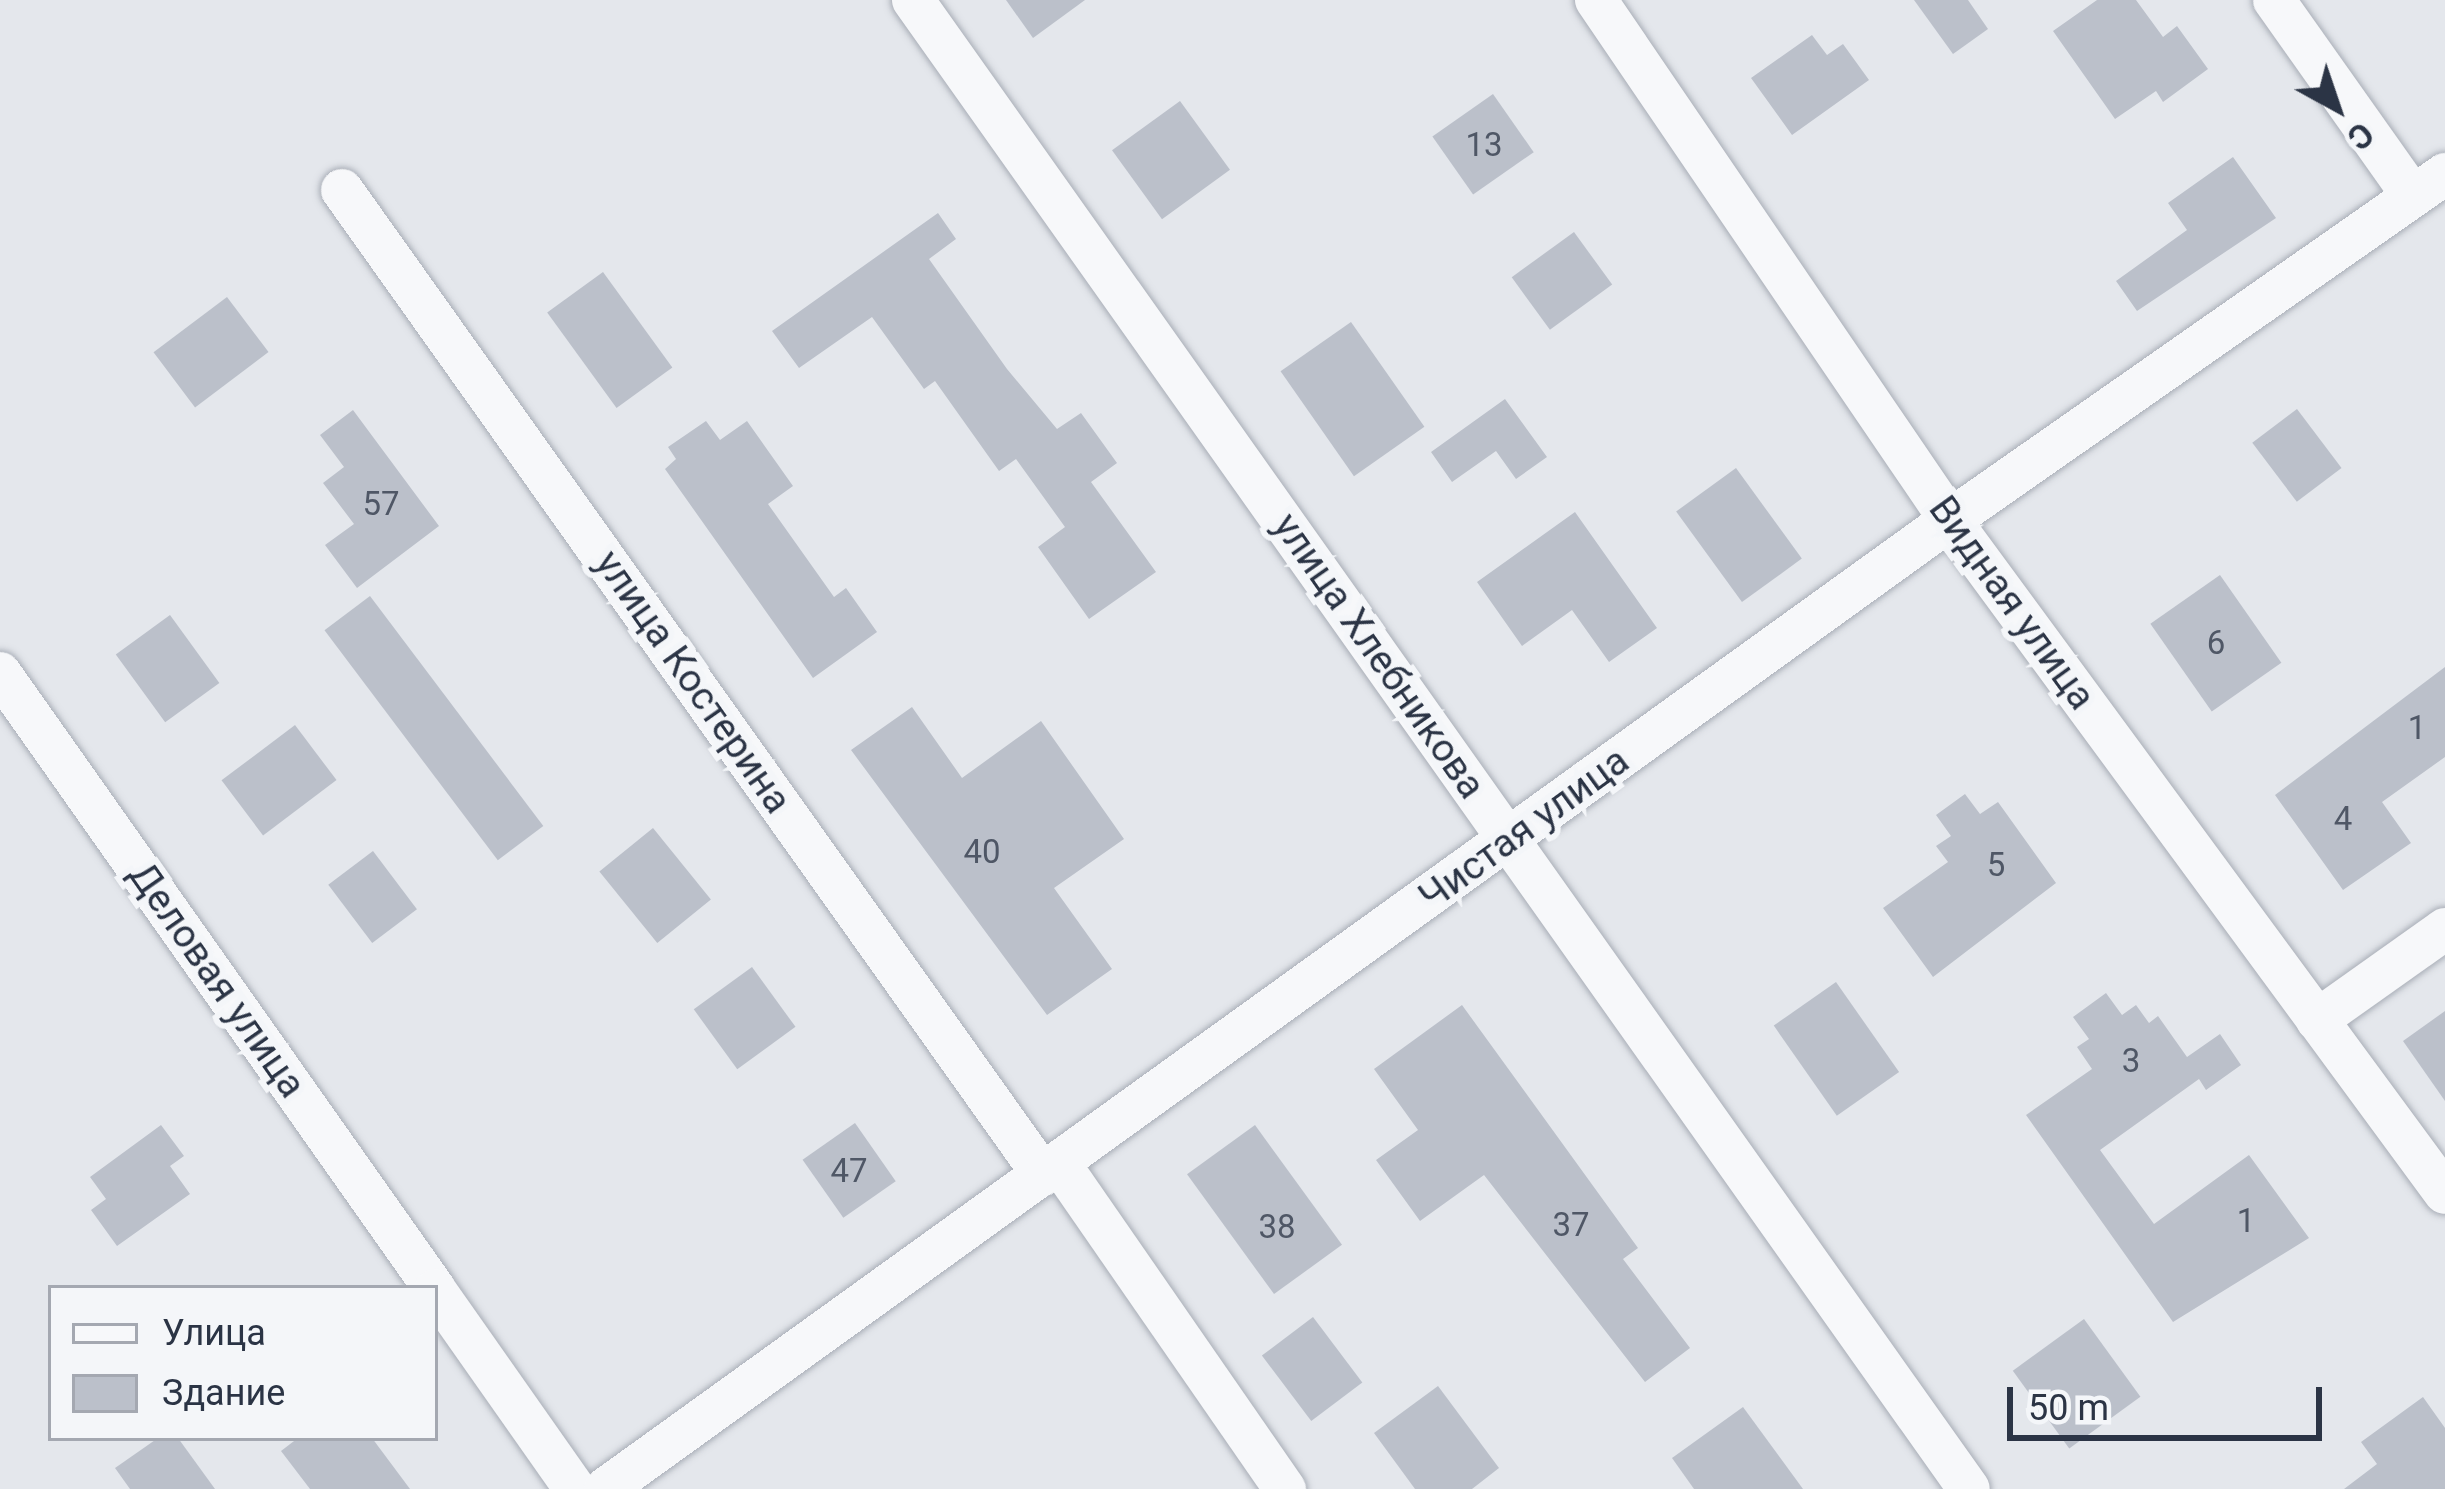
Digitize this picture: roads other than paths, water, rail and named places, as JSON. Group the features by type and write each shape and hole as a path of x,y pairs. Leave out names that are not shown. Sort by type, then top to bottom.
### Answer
{"street":[{"name":"улица Хлебникова","path":"913,0 1969,1489"},
{"name":"Видная улица","path":"1596,0 1950,520 2445,1193"},
{"path":"2274,0 2429,185"},
{"name":"Чистая улица","path":"605,1489 1950,520 2429,185"},
{"name":"улица Костерина","path":"342,190 1285,1489"},
{"name":"Деловая улица","path":"0,673 431,1285"},
{"path":"2318,1020 2445,929"},
{"name":"Деловая улица","path":"438,1295 575,1489"}]}
